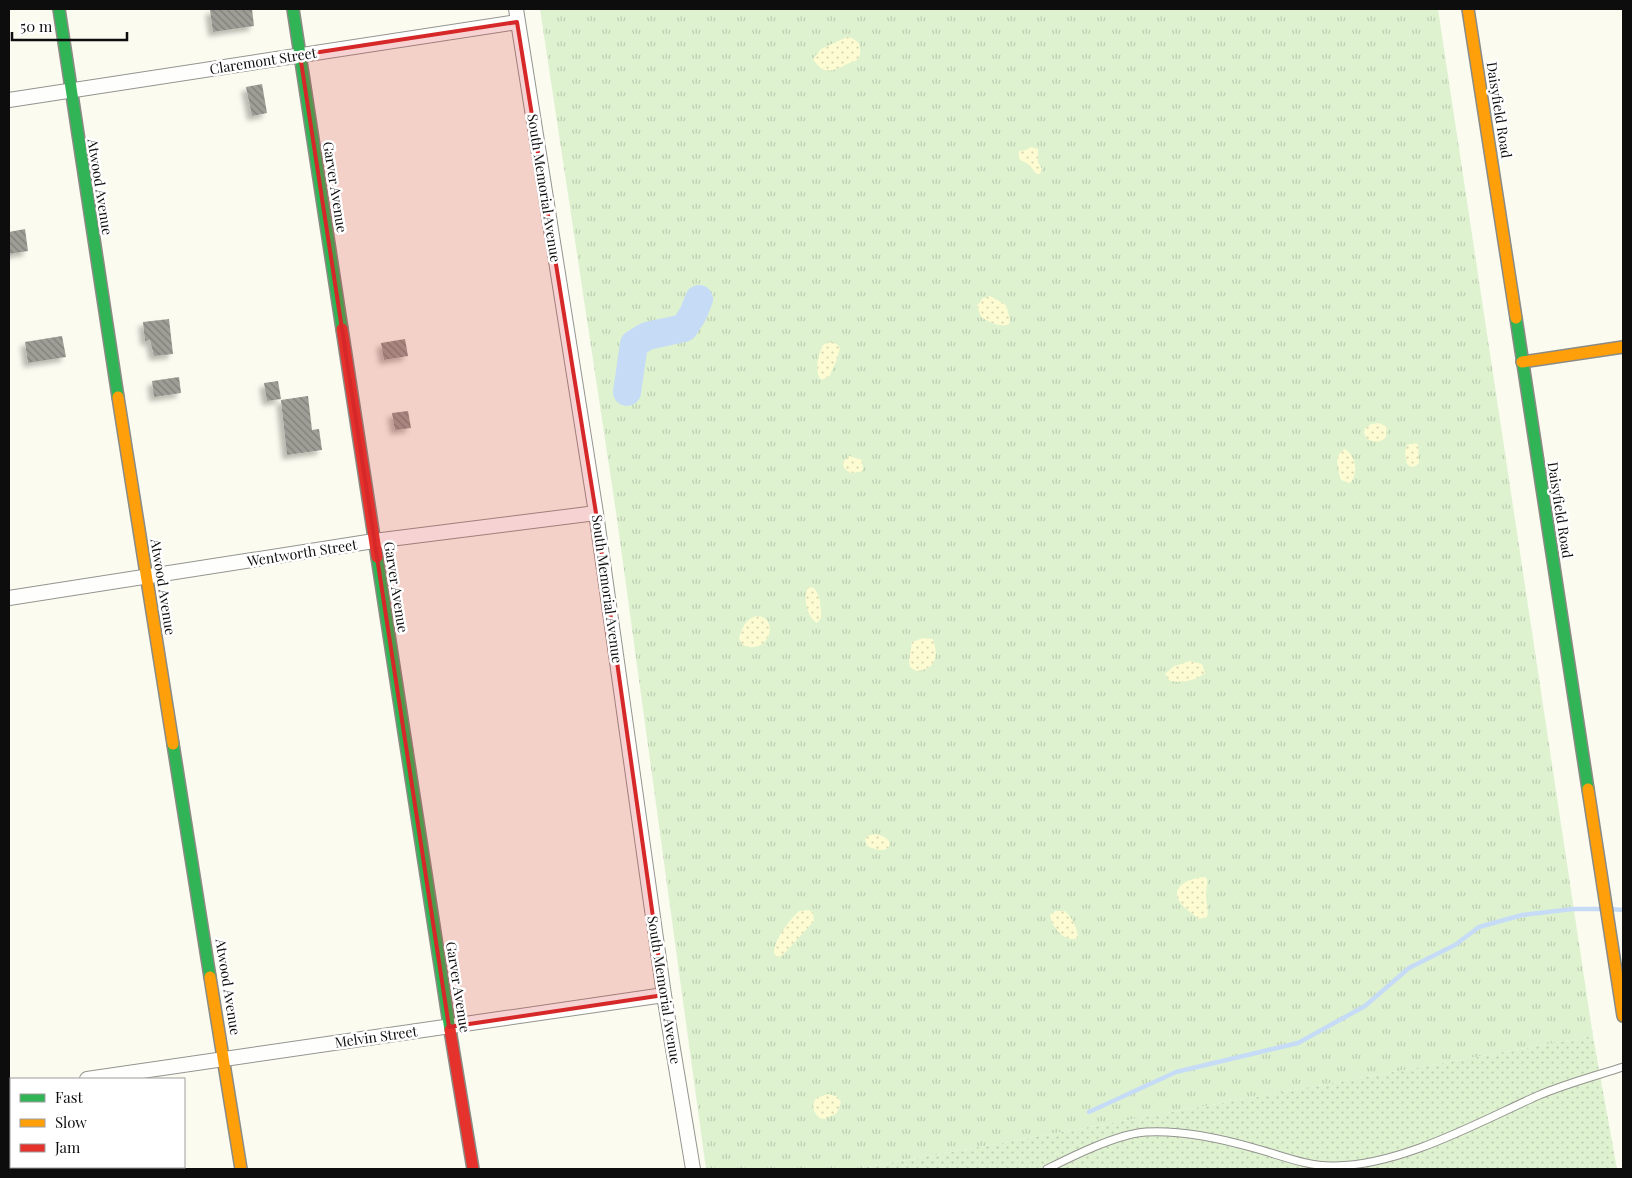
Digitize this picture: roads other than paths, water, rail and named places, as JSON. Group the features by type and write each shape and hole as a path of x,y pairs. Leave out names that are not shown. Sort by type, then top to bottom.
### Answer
{"street":[{"name":"Atwood Avenue","path":"59,9 146,578 241,1169"},
{"name":"Garver Avenue","path":"293,9 472,1169"},
{"name":"Daisyfield Road","path":"1468,9 1623,1016"},
{"name":"Claremont Street","path":"9,100 300,55 516,16"},
{"name":"South Memorial Avenue","path":"516,16 596,513 664,995 693,1169"},
{"path":"1522,362 1623,347"},
{"name":"Wentworth Street","path":"9,598 374,541 596,513"},
{"name":"Melvin Street","path":"94,1078 664,995"}],"lane":[{"path":"1047,1169 1106,1142 1144,1132 1187,1134 1233,1142 1313,1165 1335,1166 1371,1162 1410,1152 1540,1095 1623,1067"}],"waterway":[{"path":"627,392 634,344 647,336 684,328 693,314 699,299"},
{"path":"1089,1112 1176,1072 1298,1043 1365,1006 1409,968 1455,945 1479,927 1522,915 1573,909 1601,909"},
{"path":"1611,909 1623,910"}]}
